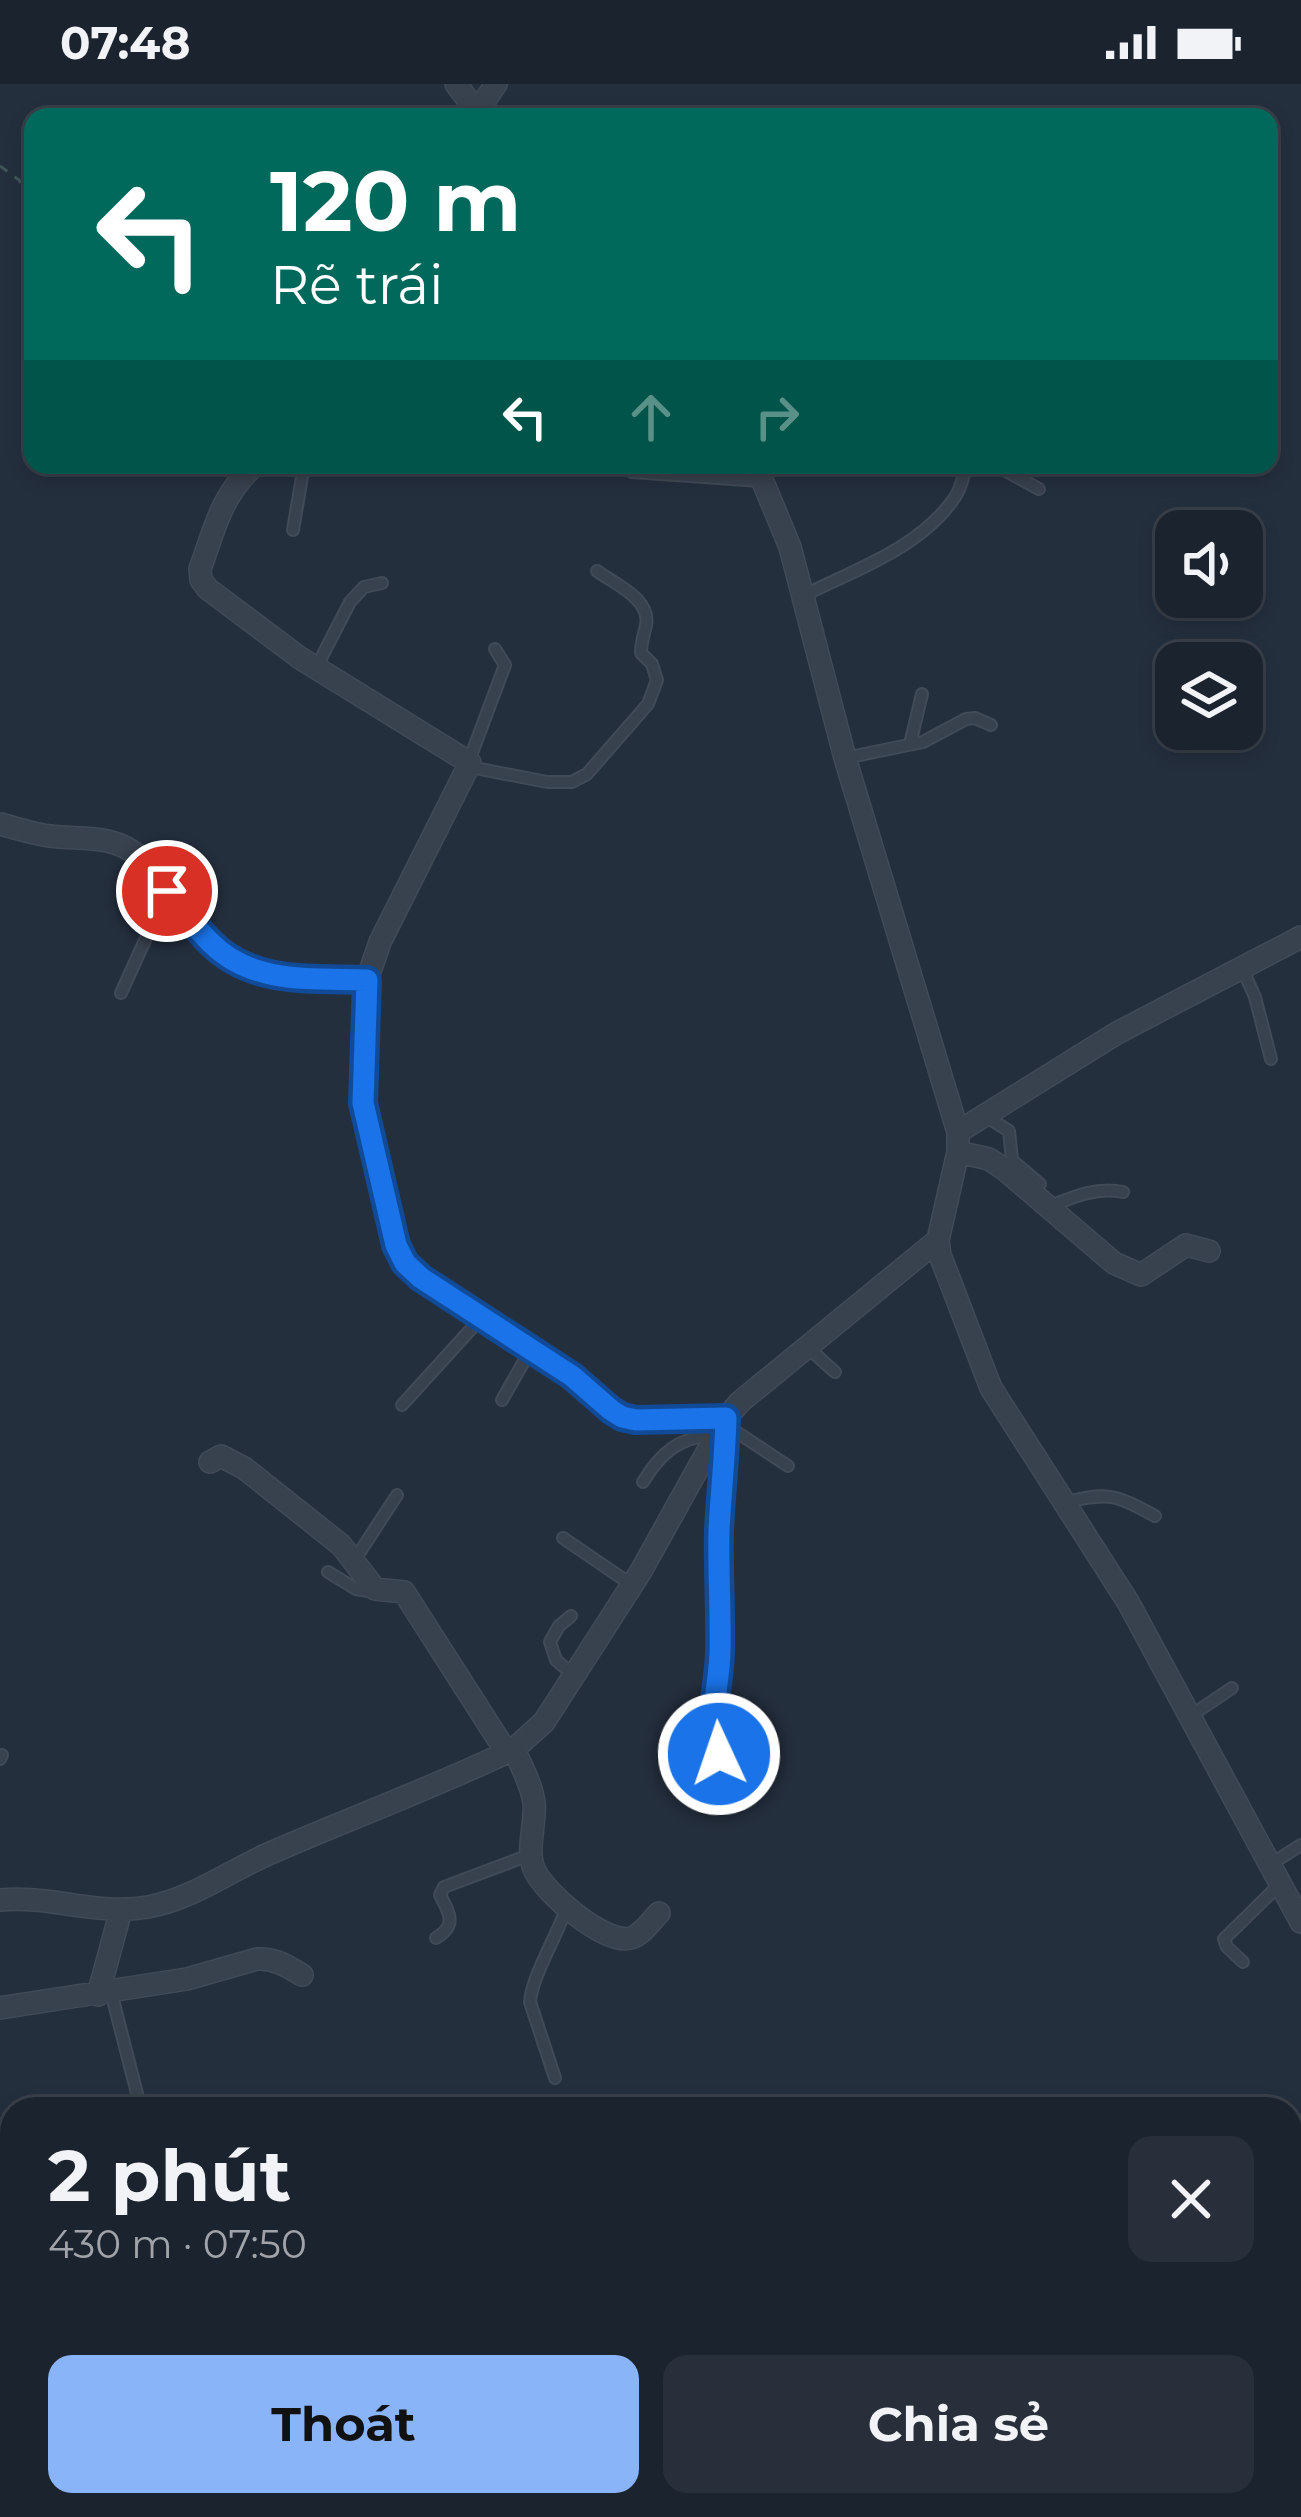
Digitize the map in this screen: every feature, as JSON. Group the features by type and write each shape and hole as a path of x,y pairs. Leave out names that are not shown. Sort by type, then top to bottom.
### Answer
{"street":[{"path":"456,84 474,108"},
{"path":"247,474 223,503 200,569 208,590 316,668 469,764 380,942 367,980 363,1103 396,1245 405,1263 572,1376 622,1417 723,1425"},
{"path":"760,474 782,526 958,1142 938,1240 940,1255 991,1388 1127,1602 1301,1922"},
{"path":"0,824 54,837 126,845 211,944 251,970 276,977 367,980"},
{"path":"958,1142 984,1116 1118,1033 1301,937"},
{"path":"958,1142 988,1159 1129,1272 1141,1275 1178,1248 1209,1251"},
{"path":"0,1900 35,1899 121,1910 190,1894 261,1857 510,1751 530,1737 632,1585 740,1402 938,1240"},
{"path":"719,1754 713,1723 719,1666 723,1425"},
{"path":"210,1462 221,1456 244,1468 341,1545 370,1585 408,1596 510,1751 534,1803 536,1874 566,1909 628,1939 659,1913"},
{"path":"104,1994 121,1910"},
{"path":"0,2008 187,1979 257,1959 281,1962 302,1975"}],"lane":[{"path":"293,530 302,474"},
{"path":"802,596 923,532 953,500 965,474"},
{"path":"1012,474 1039,489"},
{"path":"495,649 505,665 469,764 547,782 572,782 586,774 648,704 657,680 652,664 641,653 646,609 597,571"},
{"path":"316,668 350,602 364,587 382,583"},
{"path":"910,744 922,694"},
{"path":"845,758 933,737 966,719 991,725"},
{"path":"121,993 167,891"},
{"path":"1242,968 1271,1059"},
{"path":"984,1116 1009,1130 1012,1160 1040,1184"},
{"path":"1048,1208 1096,1191 1123,1192"},
{"path":"402,1405 482,1317"},
{"path":"807,1347 835,1372"},
{"path":"502,1400 531,1349"},
{"path":"643,1482 672,1446 723,1425 788,1466"},
{"path":"1064,1503 1094,1494 1111,1495 1155,1516"},
{"path":"354,1561 397,1495"},
{"path":"563,1538 632,1585"},
{"path":"328,1572 356,1589 381,1591"},
{"path":"571,1616 550,1642 556,1660 574,1676"},
{"path":"1189,1717 1232,1688"},
{"path":"1243,1962 1224,1939 1301,1845"},
{"path":"436,1938 451,1923 440,1895 444,1888 532,1854"},
{"path":"555,2078 530,2002 531,1989 566,1909"},
{"path":"104,1994 137,2097"}],"path":[{"path":"0,166 24,190"}],"route":[{"path":"167,891 211,944 251,970 276,977 367,980 363,1103 396,1245 405,1263 572,1376 622,1417 726,1418 719,1530 720,1649 713,1723 719,1754"}]}
